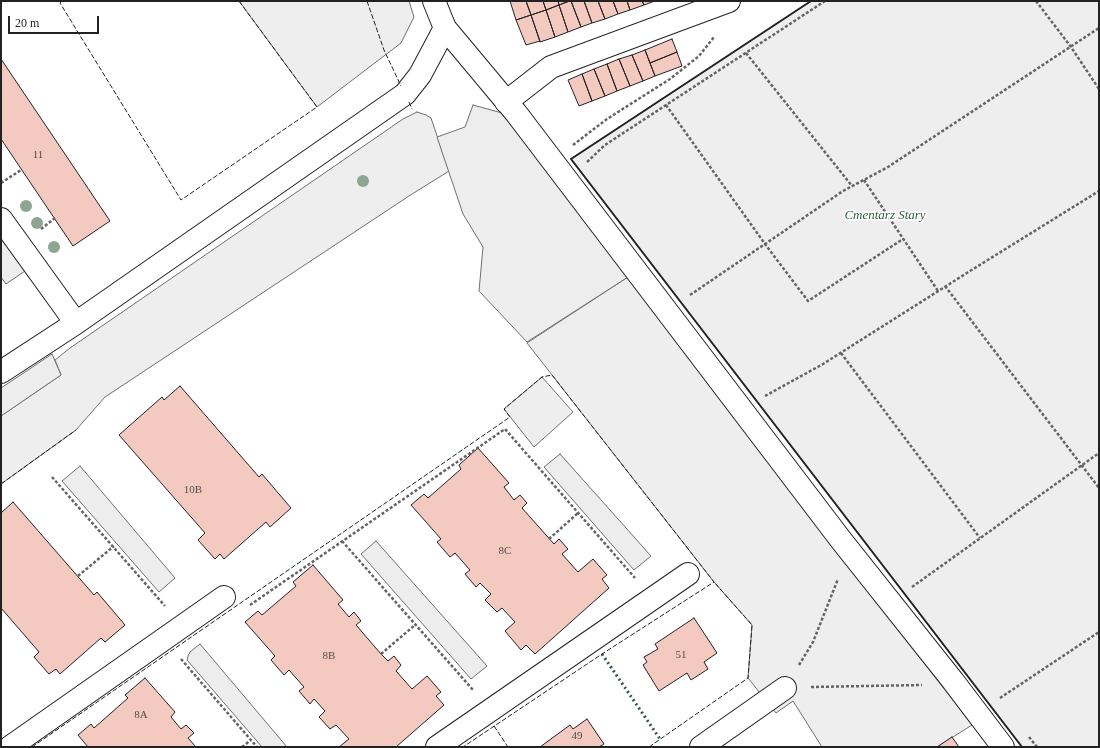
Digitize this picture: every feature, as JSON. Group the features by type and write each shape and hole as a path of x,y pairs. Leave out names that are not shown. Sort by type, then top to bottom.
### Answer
{"street":[{"path":"434,1 445,28 506,102 841,540 953,680 1002,747"},
{"path":"506,102 551,67 729,1"},
{"path":"1,372 76,323 405,94 420,75 445,28"},
{"path":"1,219 76,323"},
{"path":"437,747 688,574"},
{"path":"10,747 224,597"},
{"path":"702,747 785,688"}],"path":[{"path":"591,168 586,162 605,144 825,1"},
{"path":"1036,1 1071,47 1099,89"},
{"path":"685,289 690,295 852,186 888,167 1099,28"},
{"path":"571,147 607,119 670,79 699,56 718,32"},
{"path":"746,53 852,186"},
{"path":"666,105 765,244 808,301 903,239"},
{"path":"1,183 21,170"},
{"path":"864,180 938,291"},
{"path":"743,410 766,395 841,353 945,286 1099,191"},
{"path":"945,286 1099,488"},
{"path":"841,353 980,538"},
{"path":"762,390 771,402"},
{"path":"244,609 505,429 653,599"},
{"path":"910,588 1099,453"},
{"path":"52,477 114,546 168,610"},
{"path":"549,539 578,513"},
{"path":"785,688 813,642 842,567 841,540"},
{"path":"342,541 490,710"},
{"path":"78,576 114,546"},
{"path":"381,654 415,625"},
{"path":"998,699 1099,632"},
{"path":"177,654 257,747"},
{"path":"785,688 831,686 916,686 953,680"},
{"path":"1027,735 1037,747"},
{"path":"242,747 251,740"}],"green space":[{"path":"239,1 409,1 414,17 401,43 317,107"},
{"name":"Cmentarz Stary","path":"811,1 1099,1 1099,747 1022,747 571,159"},
{"path":"417,112 431,118 449,171 105,397 76,430 1,484 1,416 61,375 55,360 70,348 403,119"},
{"path":"628,277 972,725 937,747 822,747 793,701 776,713 748,678 752,625 714,582 527,343"},
{"path":"542,377 573,412 534,447 504,409"}],"shaded area":[{"path":"473,105 502,113 628,277 527,342 479,291 483,247 463,214 437,137 465,127"},
{"path":"1,235 25,271 6,284 1,277"},
{"path":"52,354 61,375 1,416 1,388"},
{"path":"560,454 651,556 634,570 544,467"},
{"path":"80,466 175,578 159,592 62,481"},
{"path":"376,541 487,666 471,679 361,554"},
{"path":"200,644 287,747 262,747 187,660 190,652"}],"building":[{"path":"510,1 526,1 531,15 516,20"},
{"path":"526,1 543,1 546,10 531,15"},
{"path":"543,1 558,1 559,5 546,10"},
{"path":"558,1 570,1 559,5"},
{"path":"571,1 581,27 568,32 559,5"},
{"path":"571,1 584,1 592,23 581,27"},
{"path":"584,1 598,1 605,19 592,23"},
{"path":"598,1 613,1 618,14 605,19"},
{"path":"613,1 627,1 630,10 618,14"},
{"path":"627,1 642,1 644,5 630,10"},
{"path":"642,1 655,1 644,5"},
{"path":"559,5 568,32 555,37 546,10"},
{"path":"546,10 555,37 540,42 531,15"},
{"path":"531,15 540,41 526,45 516,20"},
{"path":"672,39 677,52 650,63 645,50"},
{"path":"645,50 655,76 643,81 632,55"},
{"path":"677,52 682,66 655,76 650,63"},
{"path":"632,55 643,81 630,86 619,59"},
{"path":"1,59 110,221 73,246 1,139"},
{"path":"619,59 630,86 617,91 607,64"},
{"path":"607,64 617,91 605,96 594,69"},
{"path":"594,69 605,96 592,101 582,74"},
{"path":"582,74 592,101 579,106 568,80"},
{"path":"180,386 259,477 262,474 291,508 270,527 266,522 224,559 220,554 215,559 198,540 205,533 119,435 162,397 164,400"},
{"path":"478,448 509,483 504,487 514,500 520,495 527,503 522,508 554,544 559,539 568,549 562,554 578,572 593,559 607,575 602,579 609,588 535,654 526,645 521,650 505,631 515,622 502,608 497,612 485,600 491,594 480,583 476,587 465,574 470,570 455,553 450,557 437,542 441,539 411,505 424,494 428,498 461,469 459,465"},
{"path":"13,502 94,595 97,592 125,625 105,642 101,638 60,674 56,669 49,674 34,657 39,652 1,608 1,513"},
{"path":"313,565 343,600 338,604 349,617 354,612 361,621 356,625 381,654 388,661 394,656 401,665 396,671 412,689 427,676 441,692 436,696 444,705 396,747 339,747 349,739 336,725 330,729 319,717 325,711 314,699 310,704 299,691 304,687 289,670 284,675 271,660 275,656 245,622 258,611 262,615 296,586 293,582"},
{"path":"694,618 717,653 704,662 708,669 691,680 687,673 659,691 643,665 647,662 644,657 658,649 655,644"},
{"path":"145,678 175,712 171,717 181,729 186,725 194,733 188,738 196,747 88,747 78,735 91,724 94,728 128,698 125,695"},
{"path":"587,719 604,744 599,747 540,747 570,725 573,729"},
{"path":"952,737 959,747 937,747"}],"hedge":[{"path":"602,654 660,739"}],"fence":[{"path":"62,1 60,3 181,200 317,107 239,1"},
{"path":"367,1 384,50 401,86"},
{"path":"409,102 412,109"},
{"path":"32,747 510,417 504,409 542,377 552,375 714,582 602,654 463,747"},
{"path":"1,484 76,430"},
{"path":"649,747 748,678 752,625 714,582"},
{"path":"494,726 508,747"}],"wall":[{"path":"811,1 571,159 1022,747"}]}
